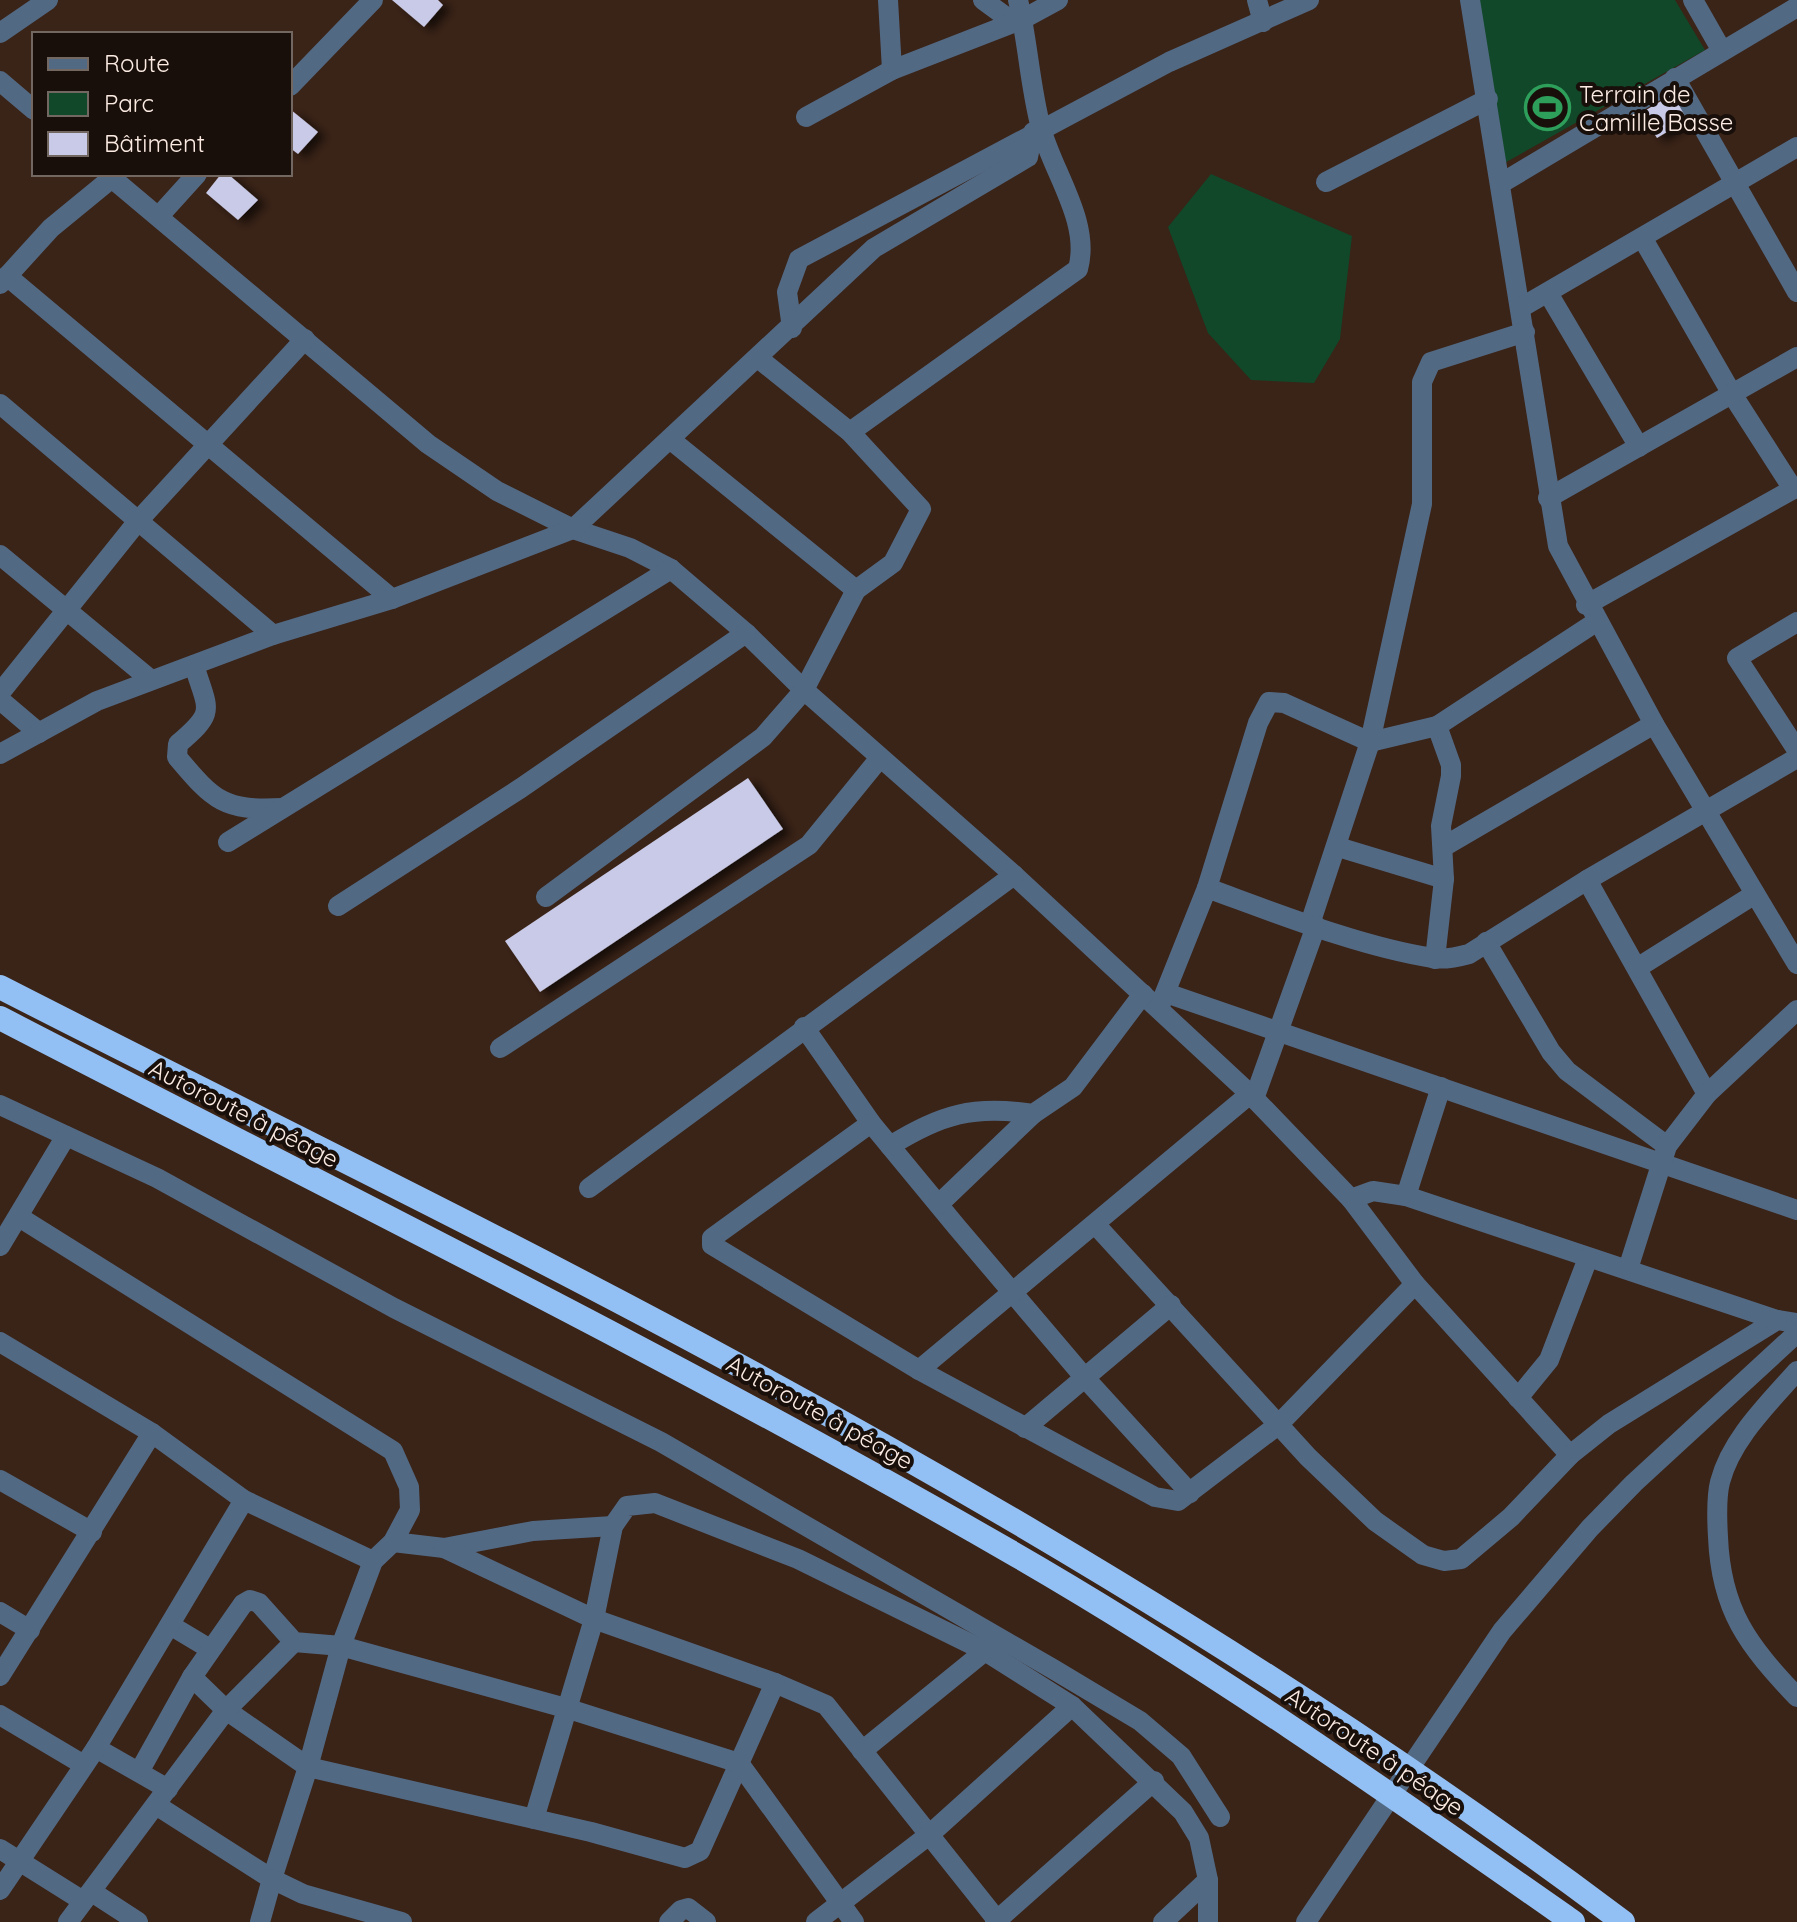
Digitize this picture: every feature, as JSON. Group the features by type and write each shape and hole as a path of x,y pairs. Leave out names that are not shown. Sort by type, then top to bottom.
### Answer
{"highway":[{"path":"0,987 737,1365 1027,1528 1282,1686 1623,1922"},
{"name":"Autoroute à péage","path":"0,1018 722,1389 1013,1553 1183,1656 1350,1766 1573,1922"}],"street":[{"path":"0,33 48,0"},
{"path":"292,84 373,0"},
{"path":"888,0 892,70"},
{"path":"983,0 1018,14"},
{"path":"806,117 892,70 1018,14 1058,0"},
{"path":"1257,0 1263,22"},
{"path":"792,328 787,292 799,259 1169,62 1309,0"},
{"path":"1470,0 1522,307 1548,498 1558,546 1591,614 1797,964"},
{"path":"1693,0 1722,51"},
{"path":"1500,184 1797,7"},
{"path":"850,432 1078,269 1083,249 1079,230 1037,130 1018,14"},
{"path":"1675,78 1797,291"},
{"path":"0,81 32,108"},
{"path":"1326,182 1488,99"},
{"path":"0,754 97,701 273,635 392,599 573,529 792,328 874,248 1028,157 1037,130"},
{"path":"1522,307 1797,147"},
{"path":"392,599 208,441 4,280 51,228 110,176 428,444 497,491 573,529 630,548 671,569 746,633 879,759 1014,875 1143,994 1279,1031 1441,1087 1665,1155 1797,1210"},
{"path":"159,216 195,176"},
{"path":"1163,1000 1207,888 1258,723 1269,702 1284,703 1370,742 1437,726 1591,614 1795,488 1732,394 1643,239"},
{"path":"1548,293 1639,447"},
{"path":"919,1370 1252,1097 1279,1031 1370,742 1422,504 1422,382 1431,362 1525,332"},
{"path":"0,693 138,521 208,441 305,339"},
{"path":"1548,498 1797,357"},
{"path":"546,897 763,737 804,690 856,590 893,563 921,509 850,432 758,358"},
{"path":"0,404 273,635"},
{"path":"671,440 856,590"},
{"path":"0,555 151,680"},
{"path":"228,842 288,808 671,569"},
{"path":"1797,622 1737,658 1797,750"},
{"path":"338,906 521,788 746,633"},
{"path":"194,665 207,714 203,723 178,744 177,757 202,787 237,809 288,808"},
{"path":"0,700 39,733"},
{"path":"1443,847 1654,724"},
{"path":"1435,959 1444,879 1441,826 1451,765 1437,726"},
{"path":"1207,888 1313,925 1435,959 1469,954 1587,880 1797,758"},
{"path":"500,1048 809,845 879,759"},
{"path":"1338,847 1444,879"},
{"path":"589,1188 1014,875"},
{"path":"1587,880 1707,1094"},
{"path":"1637,968 1755,894"},
{"path":"1486,942 1551,1052 1567,1071 1665,1155"},
{"path":"939,1204 1033,1114 1073,1087 1143,994"},
{"path":"1163,1000 1351,1199 1415,1284 1570,1455"},
{"path":"1628,1269 1665,1155 1707,1094 1797,1010"},
{"path":"804,1027 890,1146 1085,1378 1190,1493"},
{"path":"1406,1196 1441,1087"},
{"path":"0,1105 157,1178 394,1308 661,1442 1053,1669 1140,1721 1181,1756 1220,1817"},
{"path":"890,1146 929,1121 993,1108 1033,1114"},
{"path":"871,1123 710,1242 919,1370 1155,1497 1178,1501 1278,1425 1415,1284"},
{"path":"0,1246 66,1136"},
{"path":"1351,1199 1373,1191 1406,1196 1787,1322"},
{"path":"19,1217 393,1451 409,1487 410,1510 393,1542 373,1561 341,1646 308,1767 260,1922"},
{"path":"1095,1224 1278,1425 1375,1521 1423,1555 1444,1561 1461,1559 1511,1517 1570,1455 1609,1424 1787,1322"},
{"path":"1518,1398 1549,1360 1588,1258"},
{"path":"1025,1428 1171,1305"},
{"path":"1306,1922 1502,1631 1590,1528 1797,1333"},
{"path":"0,1342 152,1433 244,1500 373,1561"},
{"path":"1795,1688 1757,1653 1734,1619 1725,1594 1718,1523 1720,1481 1736,1448 1752,1423 1797,1371"},
{"path":"0,1676 152,1433"},
{"path":"0,1480 92,1532"},
{"path":"0,1890 22,1862 90,1757 244,1500"},
{"path":"534,1819 594,1619 613,1526 627,1506 655,1503 798,1559 985,1651 1072,1706 1183,1812 1199,1838 1208,1880 1208,1922"},
{"path":"393,1542 444,1548 533,1531 613,1526"},
{"path":"444,1548 594,1619 775,1683 826,1705 996,1921 1154,1781"},
{"path":"139,1772 210,1649 243,1604 250,1600 259,1603 294,1642 341,1646 569,1709 739,1763 793,1833 854,1922"},
{"path":"0,1612 30,1630"},
{"path":"170,1625 210,1649"},
{"path":"68,1922 226,1710 294,1642"},
{"path":"862,1751 985,1651"},
{"path":"192,1677 226,1710 308,1767 534,1819 685,1858 694,1857 700,1851 775,1683"},
{"path":"816,1922 929,1835 1072,1706"},
{"path":"0,1715 90,1757 139,1772 162,1797 272,1879 303,1894 402,1922"},
{"path":"0,1849 138,1922"},
{"path":"1163,1922 1208,1880"},
{"path":"669,1922 681,1910 688,1908 706,1922"}],"green space":[{"name":"Terrain de Camille Basse","path":"1479,0 1675,0 1705,50 1501,165"},
{"path":"1211,174 1352,236 1340,339 1314,383 1251,380 1208,333 1168,227"}],"building":[{"path":"392,0 438,0 443,5 424,27"},
{"path":"1678,91 1693,116 1657,138 1641,113"},
{"path":"292,111 318,132 298,154 292,150"},
{"path":"219,176 230,176 258,200 238,220 206,193"},
{"path":"748,778 783,829 540,992 505,941"}],"place":[{"name":"Terrain de Camille Basse","path":"1548,108"}]}
